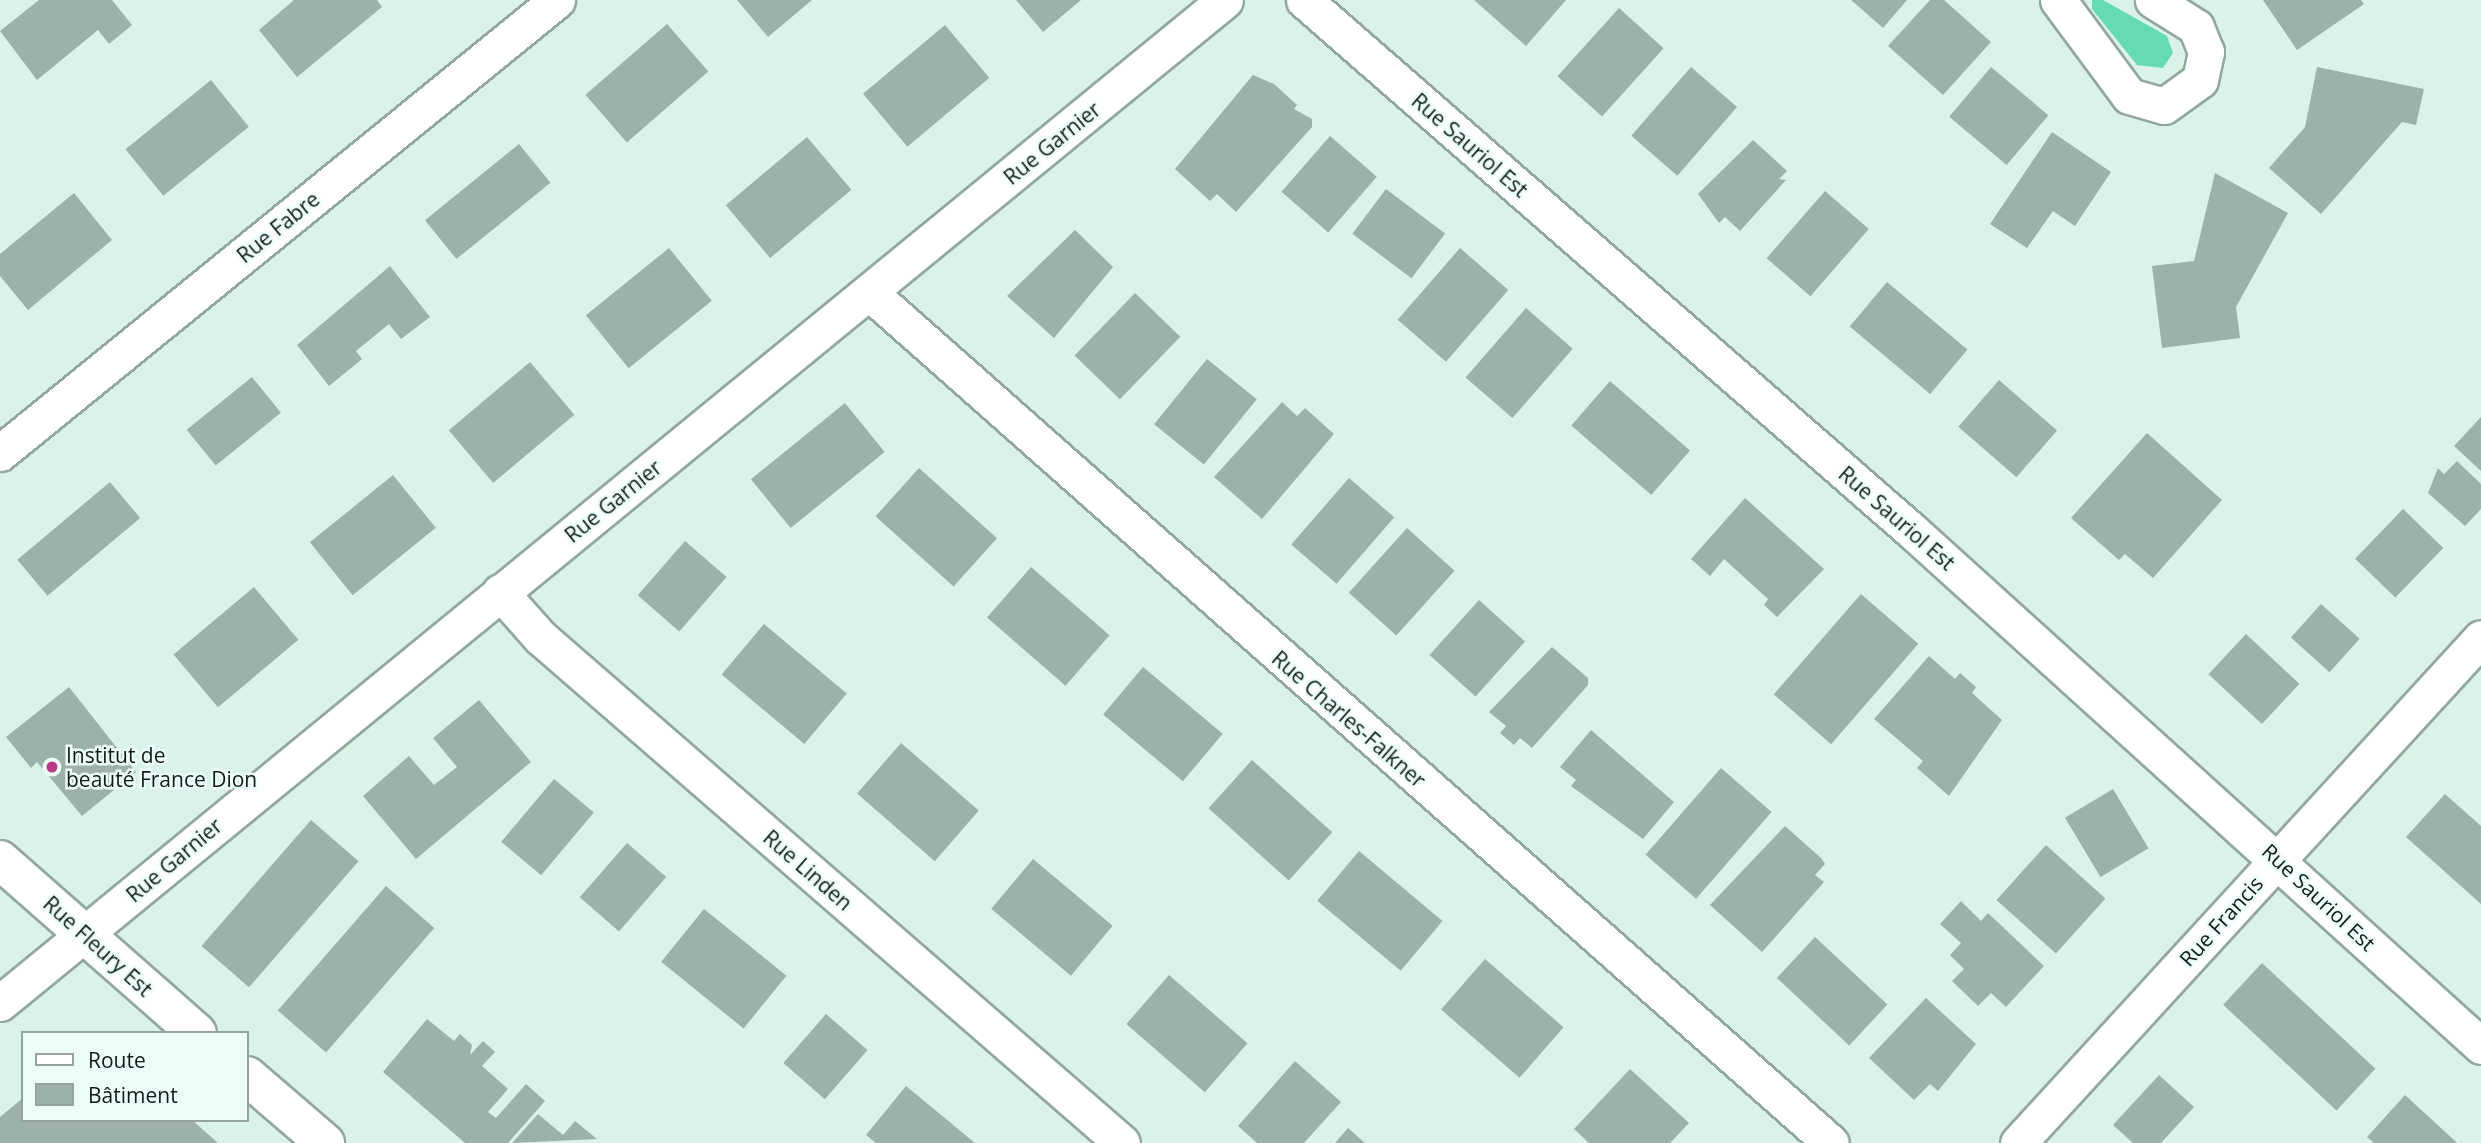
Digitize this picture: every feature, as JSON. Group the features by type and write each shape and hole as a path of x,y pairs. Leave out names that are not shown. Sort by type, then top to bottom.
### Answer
{"street":[{"name":"Rue Fabre","path":"0,453 557,0"},
{"name":"Rue Garnier","path":"0,1003 1225,0"},
{"name":"Rue Sauriol Est","path":"1304,0 2278,859 2481,1046"},
{"path":"2058,0 2129,96 2164,106 2200,80 2206,52 2196,27 2153,0"},
{"name":"Rue Charles-Falkner","path":"869,292 1831,1143"},
{"name":"Rue Linden","path":"500,592 540,637 1122,1143"},
{"name":"Rue Francis","path":"2018,1143 2481,638"},
{"name":"Rue Fleury Est","path":"0,860 195,1031"},
{"path":"248,1077 325,1143"}],"green space":[{"path":"2092,0 2103,0 2167,36 2173,53 2163,68 2137,65 2092,9"}],"building":[{"path":"39,0 112,0 132,25 109,44 98,30 37,80 0,31"},
{"path":"294,0 377,0 382,7 297,77 259,30"},
{"path":"737,0 812,0 768,37"},
{"path":"1016,0 1081,0 1043,32"},
{"path":"1474,0 1566,0 1526,46"},
{"path":"1851,0 1907,0 1883,28"},
{"path":"1930,0 1944,0 1991,42 1943,95 1888,46"},
{"path":"2263,0 2361,0 2364,4 2297,50"},
{"path":"1619,8 1664,48 1602,117 1557,76"},
{"path":"667,24 708,72 627,142 585,95"},
{"path":"945,25 989,78 907,147 863,94"},
{"path":"1691,67 1737,107 1677,176 1631,136"},
{"path":"1991,67 2048,115 2007,165 1949,117"},
{"path":"2317,67 2424,89 2416,125 2402,122 2321,214 2269,168 2305,127"},
{"path":"1253,75 1274,84 1297,105 1294,109 1312,119 1312,127 1236,212 1217,194 1210,201 1175,169"},
{"path":"211,80 249,127 163,196 126,149"},
{"path":"2052,132 2111,172 2075,226 2053,211 2027,248 1990,224"},
{"path":"1330,136 1377,177 1328,233 1281,192"},
{"path":"807,137 851,190 770,258 726,205"},
{"path":"1753,140 1787,171 1779,179 1786,180 1740,231 1725,217 1719,223 1698,194"},
{"path":"519,144 550,183 456,259 425,220"},
{"path":"2215,173 2288,213 2236,307 2240,338 2162,348 2152,266 2194,261"},
{"path":"1386,189 1445,234 1411,278 1352,234"},
{"path":"1825,191 1869,229 1810,296 1767,258"},
{"path":"74,193 112,240 28,310 0,276 0,254"},
{"path":"1075,230 1113,267 1054,338 1007,296"},
{"path":"669,248 712,301 629,368 586,315"},
{"path":"1460,248 1508,290 1446,362 1398,320"},
{"path":"390,266 430,317 401,339 389,324 356,351 362,359 329,386 297,345"},
{"path":"1887,282 1967,349 1930,394 1850,326"},
{"path":"1135,293 1180,337 1120,399 1075,356"},
{"path":"1526,308 1573,349 1512,418 1466,377"},
{"path":"1207,359 1257,399 1204,465 1154,424"},
{"path":"530,362 574,415 493,483 449,430"},
{"path":"252,377 281,413 216,466 187,430"},
{"path":"1999,380 2057,431 2016,477 1958,427"},
{"path":"1610,381 1690,451 1651,495 1571,426"},
{"path":"1282,402 1297,416 1305,408 1334,434 1262,519 1214,477"},
{"path":"845,403 885,452 791,528 751,479"},
{"path":"2481,417 2481,471 2454,446"},
{"path":"2147,433 2222,500 2153,578 2125,554 2119,560 2071,518"},
{"path":"2457,461 2481,484 2481,509 2465,526 2428,493 2438,468 2444,474"},
{"path":"919,468 997,538 954,587 876,516"},
{"path":"393,475 436,528 353,595 310,542"},
{"path":"1349,478 1394,517 1337,584 1291,544"},
{"path":"110,482 140,518 48,596 17,560"},
{"path":"1745,498 1824,569 1777,617 1764,605 1768,599 1724,559 1710,576 1691,559"},
{"path":"2403,509 2443,548 2395,598 2355,559"},
{"path":"1407,528 1455,571 1396,635 1349,593"},
{"path":"685,541 727,577 679,631 638,595"},
{"path":"1031,567 1109,635 1066,686 987,618"},
{"path":"254,587 298,640 218,707 174,654"},
{"path":"1861,594 1918,644 1831,744 1774,694"},
{"path":"1479,600 1525,641 1476,696 1429,655"},
{"path":"2321,604 2360,639 2330,672 2291,637"},
{"path":"764,624 847,693 804,744 722,675"},
{"path":"2246,634 2299,684 2262,724 2208,674"},
{"path":"1552,647 1588,678 1588,685 1532,748 1520,738 1514,745 1500,733 1506,726 1489,712"},
{"path":"1929,656 1955,679 1960,673 1976,687 1972,693 2002,720 1949,796 1917,768 1923,761 1874,719"},
{"path":"1143,667 1223,734 1183,781 1103,714"},
{"path":"69,687 136,772 82,816 37,762 31,768 6,737"},
{"path":"479,700 531,762 416,859 363,796 409,756 434,785 457,767 433,738"},
{"path":"1591,730 1674,802 1643,839 1571,786 1576,780 1560,767"},
{"path":"901,743 979,811 935,861 857,794"},
{"path":"1252,760 1332,832 1289,881 1209,808"},
{"path":"1721,768 1772,812 1696,899 1646,855"},
{"path":"554,779 594,812 541,875 501,842"},
{"path":"2113,789 2149,848 2101,877 2065,818"},
{"path":"2445,794 2481,826 2481,904 2406,837"},
{"path":"311,820 359,861 249,987 201,946"},
{"path":"1785,826 1821,858 1825,864 1815,875 1824,882 1762,952 1710,905"},
{"path":"627,843 666,877 619,931 580,897"},
{"path":"2046,845 2105,899 2056,954 1996,900"},
{"path":"1359,851 1442,921 1401,971 1317,901"},
{"path":"1033,859 1113,926 1071,976 991,909"},
{"path":"386,886 434,928 326,1053 278,1011"},
{"path":"1961,901 1981,921 1988,913 2044,966 2006,1007 1991,993 1978,1006 1952,981 1964,969 1950,955 1961,943 1940,924"},
{"path":"704,909 786,976 744,1029 661,962"},
{"path":"1815,937 1887,1005 1849,1045 1777,978"},
{"path":"1485,959 1563,1027 1520,1078 1441,1010"},
{"path":"2262,963 2375,1069 2336,1110 2223,1005"},
{"path":"1169,975 1247,1043 1205,1092 1126,1024"},
{"path":"1926,998 1976,1044 1938,1091 1930,1084 1914,1100 1869,1058"},
{"path":"826,1014 868,1050 825,1099 783,1063"},
{"path":"427,1019 454,1041 460,1034 472,1045 470,1055 483,1041 495,1052 482,1066 508,1089 488,1112 496,1118 526,1084 545,1101 508,1143 465,1143 383,1072"},
{"path":"1295,1061 1341,1102 1304,1143 1257,1143 1238,1126"},
{"path":"1630,1069 1689,1123 1670,1143 1589,1143 1574,1129"},
{"path":"2159,1075 2194,1107 2161,1143 2133,1143 2113,1125"},
{"path":"906,1086 975,1143 876,1143 866,1135"},
{"path":"2405,1095 2457,1143 2374,1143 2367,1137"},
{"path":"21,1100 21,1122 194,1122 218,1143 0,1143 0,1117"},
{"path":"538,1114 563,1135 575,1121 597,1139 512,1143"},
{"path":"1348,1128 1365,1143 1335,1143"}],"place":[{"name":"Institut de beauté France Dion","path":"52,767"}]}
